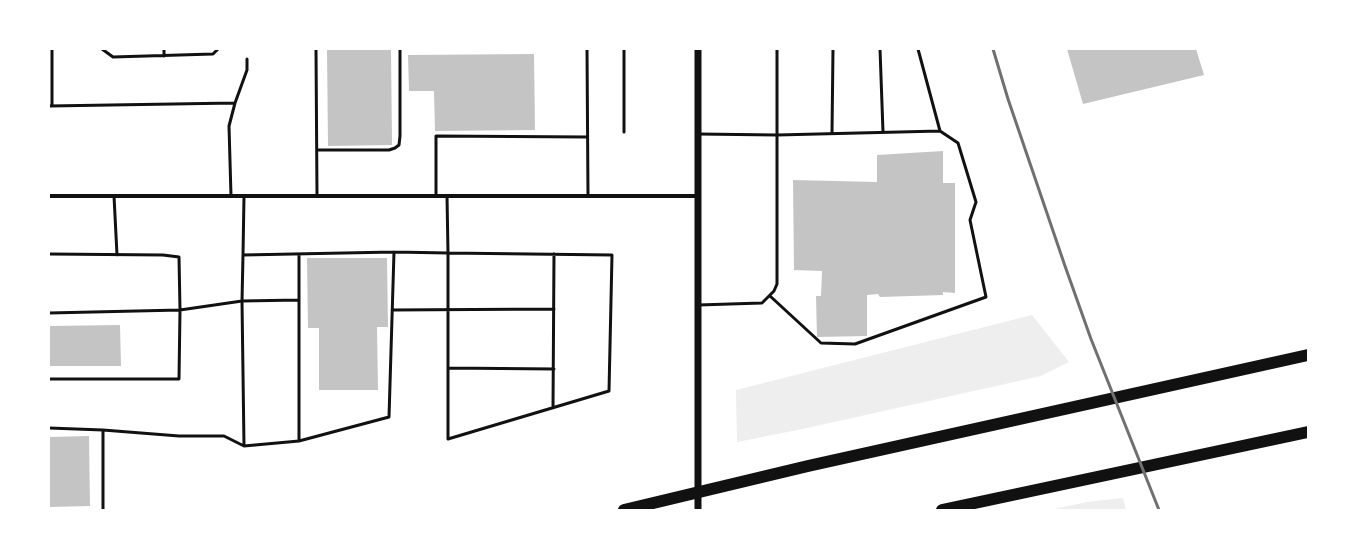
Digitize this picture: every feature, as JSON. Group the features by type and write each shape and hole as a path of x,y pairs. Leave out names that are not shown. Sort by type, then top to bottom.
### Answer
{"highway":[{"path":"624,510 808,466 1308,355"},
{"path":"942,510 1308,432"}],"street":[{"path":"698,49 698,510"},
{"path":"49,196 698,196"}],"lane":[{"path":"52,49 51,106 234,103"},
{"path":"102,49 113,57 213,54 218,49"},
{"path":"164,49 164,56"},
{"path":"316,49 317,196"},
{"path":"317,150 389,150 399,145 400,49"},
{"path":"587,49 588,196"},
{"path":"624,49 624,132"},
{"path":"698,305 762,303 774,291 777,284 777,49"},
{"path":"832,133 833,49"},
{"path":"880,49 883,132"},
{"path":"918,49 940,131"},
{"path":"231,196 229,126 234,103 247,70 247,59"},
{"path":"698,134 777,135 940,131 958,144 976,202 970,220 986,297 855,344 821,343 770,296"},
{"path":"436,196 436,136 587,136"},
{"path":"114,196 117,255"},
{"path":"244,196 242,301 244,446"},
{"path":"243,255 394,252 448,253 612,255 610,391 448,439 448,253 447,196"},
{"path":"49,428 103,430 179,436 224,436 244,446 299,441 389,417 394,252"},
{"path":"49,254 163,255 180,257 180,379 49,379"},
{"path":"299,254 299,441"},
{"path":"553,408 554,254"},
{"path":"49,313 180,310 242,301 299,300"},
{"path":"392,310 554,309"},
{"path":"448,368 554,369"},
{"path":"103,430 103,510"}],"shaded area":[{"path":"1032,315 1069,362 1041,376 737,442 736,390"},
{"path":"1123,498 1126,510 1049,510 1087,502"}],"building":[{"path":"327,49 391,49 392,145 328,146"},
{"path":"1067,49 1196,49 1204,75 1083,104"},
{"path":"534,54 535,130 435,131 434,91 409,91 408,55"},
{"path":"943,151 943,183 955,183 955,293 943,292 943,295 880,297 878,294 867,295 867,336 817,337 816,296 821,296 822,271 794,270 793,180 877,182 877,155"},
{"path":"307,258 387,258 388,327 377,327 378,390 319,390 319,328 308,328"},
{"path":"120,325 121,366 49,366 49,326"},
{"path":"89,436 90,506 49,507 49,437"}],"railway":[{"path":"993,49 1008,99 1091,339 1159,510"}]}
